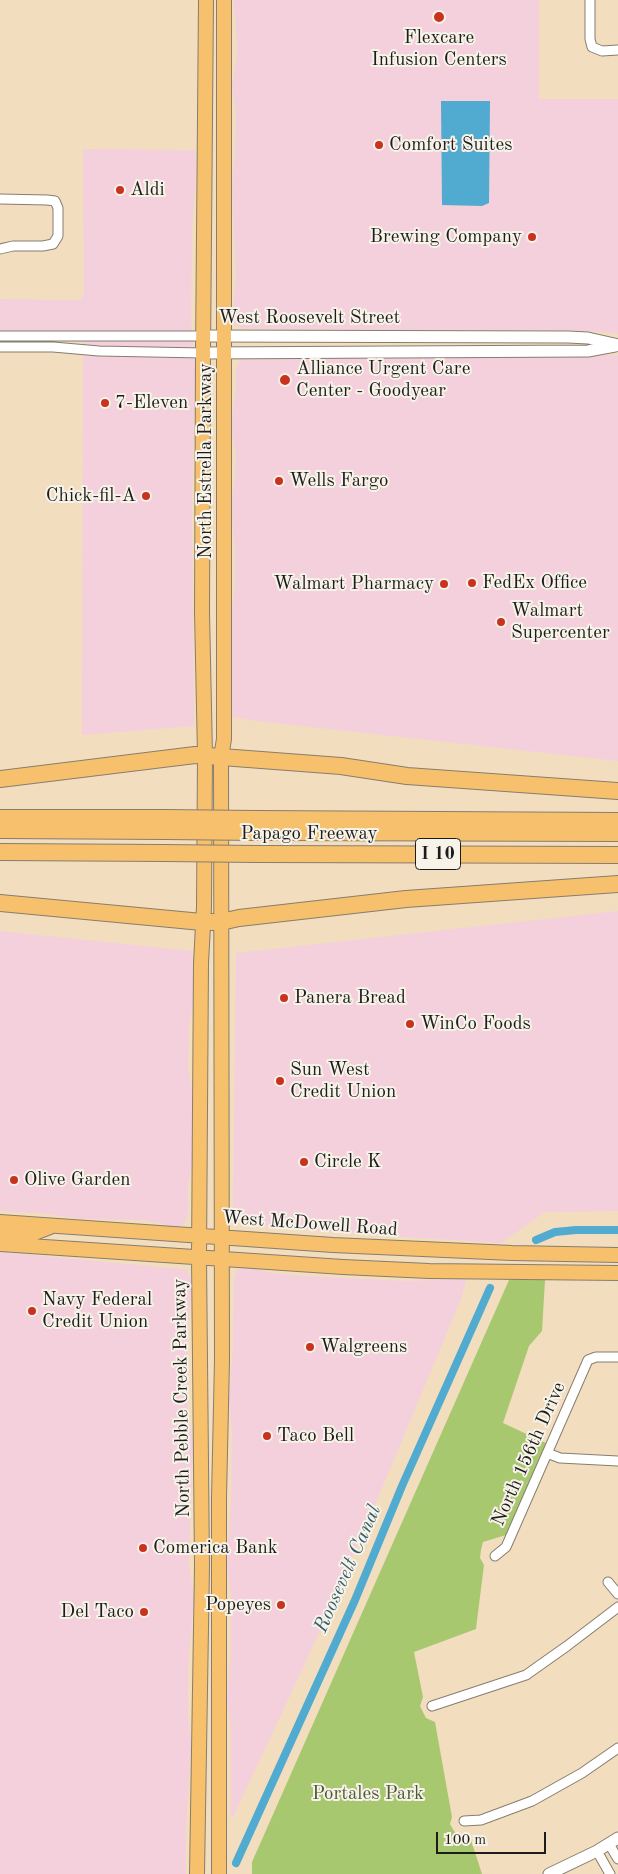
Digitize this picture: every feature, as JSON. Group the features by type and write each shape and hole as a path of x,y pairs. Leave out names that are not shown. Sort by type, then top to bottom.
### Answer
{"highway":[{"path":"0,779 156,759 213,756 341,766 406,776 473,779 618,791"},
{"name":"Papago Freeway","path":"0,818 165,824 258,825 618,821"},
{"path":"0,830 165,824"},
{"path":"258,825 618,834"},
{"name":"Papago Freeway","path":"0,852 618,855"},
{"path":"0,903 202,922 221,922 258,915 406,899 618,884"}],"main road":[{"name":"North Estrella Parkway","path":"206,0 202,539 221,922"},
{"name":"North Estrella Parkway","path":"202,922 213,756 224,730 224,0"},
{"path":"206,29 213,58 214,98 223,99"},
{"path":"205,143 212,153 214,210 219,214 225,215"},
{"path":"202,539 224,534"},
{"name":"North Pebble Creek Parkway","path":"197,1874 202,1566 199,1257 202,922"},
{"name":"North Pebble Creek Parkway","path":"219,1874 222,1258 221,922"},
{"path":"200,1079 208,1086 208,1106 210,1111 222,1116"},
{"name":"West McDowell Road","path":"0,1222 428,1250 618,1255"},
{"path":"0,1234 32,1234 55,1225"},
{"name":"West McDowell Road","path":"0,1244 343,1267 429,1271 618,1273"},
{"path":"428,1250 429,1271"},
{"path":"578,1273 590,1265 618,1266"},
{"path":"200,1732 208,1737 210,1744 211,1782 219,1801"}],"street":[{"path":"590,0 590,39 592,47 602,51 618,50"},
{"path":"0,199 55,201 58,208 58,236 53,244 13,246 0,249"},
{"name":"West Roosevelt Street","path":"0,336 581,337 618,345"},
{"name":"West Roosevelt Street","path":"0,347 225,353 588,351 618,345"},
{"name":"North 156th Drive","path":"494,1556 506,1547 588,1360 596,1357 618,1358"},
{"path":"547,1453 560,1458 618,1461"},
{"path":"608,1582 618,1594"},
{"path":"432,1706 526,1675 618,1607"},
{"path":"464,1821 481,1820 532,1801 582,1773 618,1748"},
{"path":"549,1874 597,1851 613,1841 618,1858"},
{"path":"597,1851 610,1874"}],"shaded area":[{"path":"233,0 539,0 539,99 618,99 618,334 591,331 246,329 235,326 232,316 236,279 232,185 236,112 232,86 237,55"},
{"path":"83,149 195,150 196,173 192,231 191,319 195,368 192,508 194,726 82,735 83,332 0,332 0,299 76,300 82,298 84,292"},
{"path":"331,355 618,355 618,761 256,721 229,716 230,622 235,586 235,548 231,508 235,481 236,453 231,427 236,390 236,371 238,364 245,357"},
{"path":"618,911 618,1211 545,1212 501,1243 251,1225 237,1220 233,1214 236,953"},
{"path":"0,931 192,951 194,996 189,1027 188,1068 193,1093 193,1155 188,1186 188,1216 184,1224 176,1227 143,1220 82,1219 38,1213 0,1211"},
{"path":"0,1252 181,1269 187,1270 192,1281 188,1327 188,1410 193,1441 189,1565 194,1598 188,1668 188,1714 191,1744 186,1831 186,1874 0,1874"},
{"path":"248,1267 277,1274 304,1276 406,1281 466,1279 462,1297 372,1512 308,1657 233,1817 231,1817 231,1730 227,1699 231,1652 231,1598 227,1566 231,1502 232,1434 229,1400 233,1348 234,1279 237,1270"}],"green space":[{"name":"Portales Park","path":"509,1280 545,1280 542,1331 529,1346 503,1423 546,1443 506,1535 483,1542 480,1558 484,1565 476,1629 414,1652 423,1697 420,1706 426,1718 435,1722 452,1817 450,1824 460,1836 470,1837 482,1874 252,1874 252,1862"}],"water":[{"path":"441,101 490,101 489,203 482,206 442,205"}],"waterway":[{"name":"Roosevelt Canal","path":"536,1240 555,1232 618,1230"},
{"name":"Roosevelt Canal","path":"236,1863 355,1600 402,1486 490,1288"}],"place":[{"name":"Flexcare Infusion Centers","path":"439,17"},
{"name":"Comfort Suites","path":"379,145"},
{"name":"Aldi","path":"120,190"},
{"name":"Brewing Company","path":"532,237"},
{"name":"Alliance Urgent Care Center - Goodyear","path":"285,380"},
{"name":"7-Eleven","path":"105,403"},
{"name":"Wells Fargo","path":"279,481"},
{"name":"Chick-fil-A","path":"146,496"},
{"name":"FedEx Office","path":"472,583"},
{"name":"Walmart Pharmacy","path":"444,584"},
{"name":"Walmart Supercenter","path":"501,622"},
{"name":"Panera Bread","path":"284,998"},
{"name":"WinCo Foods","path":"410,1024"},
{"name":"Sun West Credit Union","path":"280,1081"},
{"name":"Circle K","path":"304,1162"},
{"name":"Olive Garden","path":"14,1180"},
{"name":"Navy Federal Credit Union","path":"32,1311"},
{"name":"Walgreens","path":"310,1347"},
{"name":"Taco Bell","path":"267,1436"},
{"name":"Comerica Bank","path":"143,1548"},
{"name":"Popeyes","path":"281,1605"},
{"name":"Del Taco","path":"144,1612"}]}
